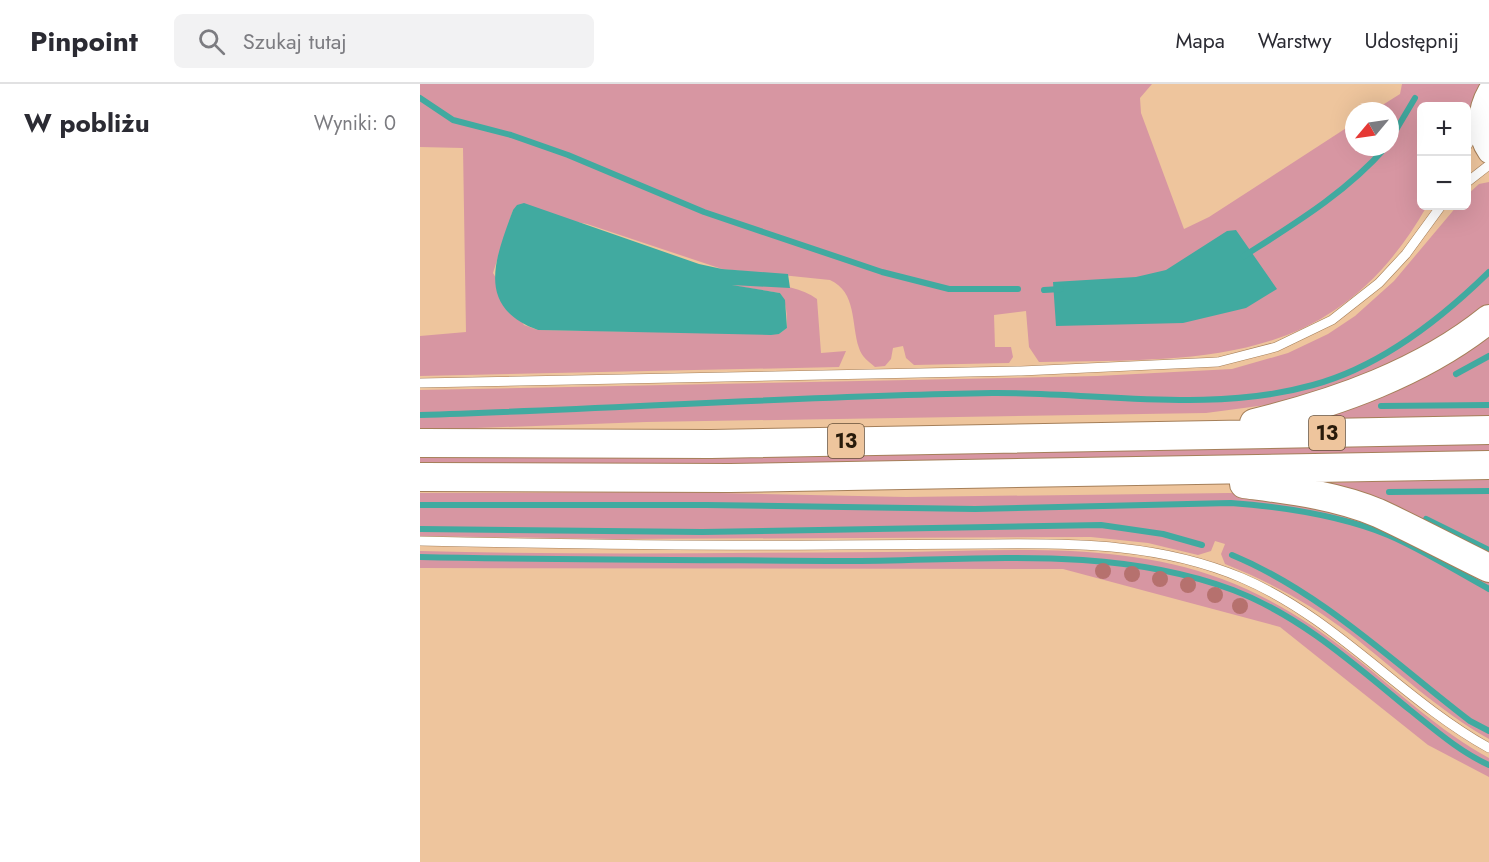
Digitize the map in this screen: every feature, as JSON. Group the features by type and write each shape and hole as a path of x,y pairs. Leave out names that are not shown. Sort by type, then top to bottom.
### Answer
{"main road":[{"path":"1165,436 1250,424 1333,400 1412,366 1489,319"},
{"name":"13","path":"420,443 711,444 1489,430"},
{"name":"13","path":"420,477 706,478 1489,465"},
{"path":"1149,471 1282,488 1350,504 1377,513 1489,568"}],"street":[{"path":"1489,92 1480,120 1482,141 1489,152"}],"lane":[{"path":"1471,139 1480,120"},
{"path":"1471,180 1489,165"},
{"path":"420,382 1021,371 1218,362 1276,348 1332,320 1379,283 1406,254 1438,210"},
{"path":"420,541 673,546 1052,544 1116,546 1150,551 1218,569 1289,602 1343,638 1444,719 1489,748"}],"shaded area":[{"path":"420,84 1152,84 1140,98 1141,113 1184,229 1209,217 1345,129 1345,156 1399,156 1399,102 1387,102 1400,94 1402,84 1482,84 1471,119 1471,102 1417,102 1417,210 1424,210 1390,259 1350,299 1307,326 1260,344 1210,354 1156,359 1039,362 1029,347 1026,311 994,315 995,347 1011,347 1013,357 1009,363 914,365 906,358 903,346 893,348 891,359 885,366 875,367 865,359 860,351 852,310 845,292 830,280 722,269 587,224 513,210 493,273 524,325 538,330 779,334 787,328 787,314 780,293 729,285 775,285 797,289 817,299 821,353 846,351 839,367 420,376 420,336 466,332 463,148 420,147"},
{"path":"1489,182 1489,308 1423,353 1290,402 1206,413 646,422 420,430 420,390 1097,376 1232,369 1288,353 1328,334 1355,316 1394,281 1454,210 1471,210 1471,191 1479,184"},
{"path":"1489,330 1489,417 1311,420"},
{"path":"1489,442 1489,454 956,463 420,467 420,456"},
{"path":"1489,479 1489,559 1317,483"},
{"path":"675,492 906,497 1262,494 1359,516 1489,578 1489,739 1435,703 1321,613 1274,586 1225,564 1221,554 1225,544 1215,541 1211,551 1198,555 1148,543 1091,537 614,539 420,536 420,493"},
{"path":"1055,550 1140,558 1181,566 1222,579 1257,594 1322,633 1453,736 1489,758 1489,777 1428,745 1280,627 1063,569 420,568 420,551 652,553"}],"water":[{"path":"524,203 699,264 722,269 788,274 790,288 732,285 780,293 785,300 787,328 779,334 771,335 538,330 518,320 505,308 497,294 495,279 501,245 513,210 517,205"},
{"path":"1236,230 1277,289 1246,308 1183,323 1056,326 1053,282 1136,277 1166,270 1227,231"}],"waterway":[{"path":"420,98 453,120 511,135 568,155 704,212 882,272 949,289 1018,289"},
{"path":"1399,125 1415,98"},
{"path":"1244,256 1337,193 1378,156"},
{"path":"420,415 992,393 1153,400 1194,400 1274,394 1338,377 1385,354 1429,324 1489,272"},
{"path":"1044,290 1061,289"},
{"path":"1456,374 1489,356"},
{"path":"1381,406 1489,405"},
{"path":"1389,492 1489,491"},
{"path":"420,505 706,505 975,509 1231,503 1311,513 1369,528 1414,547 1489,589"},
{"path":"1426,519 1489,550"},
{"path":"420,529 702,532 1101,525 1163,534 1202,545"},
{"path":"1232,555 1265,570 1326,608 1470,721 1489,731"},
{"path":"420,557 845,561 1041,558 1138,566 1186,576 1233,590 1282,613 1348,659 1448,740 1489,765"}]}
